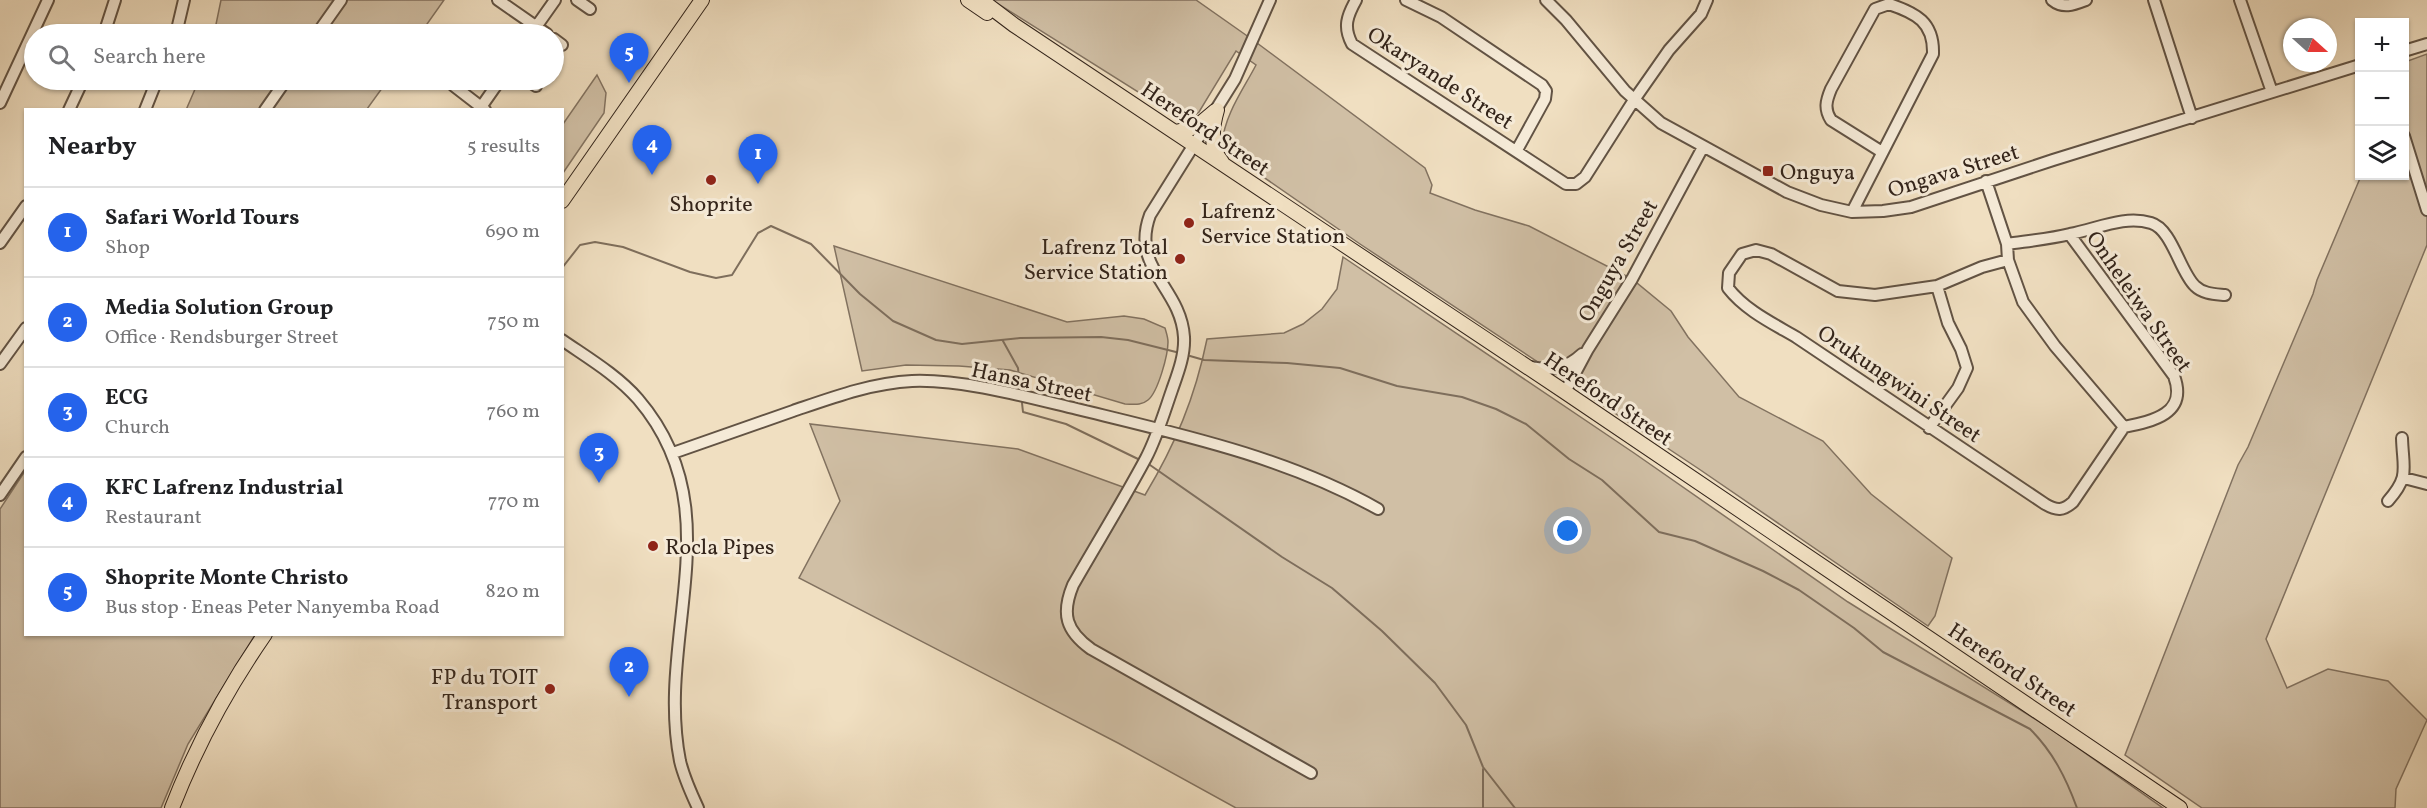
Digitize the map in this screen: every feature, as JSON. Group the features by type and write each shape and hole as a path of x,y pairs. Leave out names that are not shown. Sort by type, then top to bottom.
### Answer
{"main road":[{"path":"564,198 702,0"},
{"name":"Hereford Street","path":"968,0 990,15 1014,25"},
{"name":"Hereford Street","path":"981,0 1014,25 1564,392 2180,808"},
{"path":"1176,132 1196,127 1217,110"},
{"path":"1217,110 1213,124 1215,150 1220,160 1235,173"},
{"path":"172,808 187,770 207,730 264,636"}],"street":[{"path":"37,24 48,0"},
{"path":"107,24 115,0"},
{"path":"178,24 184,0"},
{"path":"324,24 340,0"},
{"path":"498,0 525,24"},
{"path":"538,24 555,0"},
{"path":"577,0 590,9"},
{"path":"1270,0 1235,80 1150,215 1144,238 1146,252 1154,271 1171,295 1181,317 1185,347 1159,429 1144,463 1073,585 1066,608 1070,628 1080,641 1091,649 1311,773"},
{"name":"Okaryande Street","path":"1356,0 1347,17 1346,28 1352,44 1516,150 1558,181 1566,184 1576,184 1585,177 1634,100"},
{"name":"Okaryande Street","path":"1406,0 1441,17 1542,85 1546,91 1545,99 1516,150"},
{"name":"Ongava Street","path":"1546,0 1566,20 1634,100 1661,123 1808,201 1852,212 1911,207 1986,181 2355,67"},
{"path":"1634,100 1670,50 1701,14 1707,0"},
{"path":"2052,0 2060,6 2071,6 2086,0"},
{"path":"2154,0 2192,118"},
{"path":"2240,0 2272,92"},
{"path":"1852,212 1933,54 1933,41 1929,29 1921,19 1889,4 1875,9 1826,101 1827,112 1831,120 1882,152"},
{"path":"2409,49 2427,44"},
{"path":"0,103 24,52"},
{"path":"70,108 78,90"},
{"path":"146,108 154,90"},
{"path":"266,108 279,90"},
{"path":"459,90 480,108"},
{"path":"482,108 493,90"},
{"name":"Onguya Street","path":"1564,392 1632,279 1703,147"},
{"path":"2409,152 2427,210"},
{"path":"1986,181 2007,244 2008,260 2023,302 2088,387 2124,427"},
{"path":"0,243 24,209"},
{"path":"2007,244 2070,234 2127,221 2154,223 2168,240 2195,286 2208,294 2225,295"},
{"name":"Onheleiwa Street","path":"2070,234 2174,376 2178,386 2177,398 2170,411 2156,420 2124,427"},
{"name":"Orukungwini Street","path":"2008,260 1982,267 1937,286 1875,295 1838,291 1771,254 1756,250 1742,254 1729,273 1728,288 1744,305 1796,337 2045,504 2060,510 2073,502 2124,427"},
{"path":"1929,428 1958,388 1967,368 1948,322 1937,286"},
{"path":"0,364 24,331"},
{"path":"564,341 614,377 637,397 657,424 673,453 686,501 688,547 676,692 677,737 684,777 698,808"},
{"path":"1521,364 1549,370 1559,369 1571,363 1588,349"},
{"name":"Hansa Street","path":"673,453 849,392 911,381 949,384 1018,395 1159,429 1312,476 1378,508"},
{"path":"2388,501 2401,486 2404,478 2402,438"},
{"path":"0,495 24,460"},
{"path":"2404,478 2427,484"}],"shaded area":[{"path":"221,0 444,0 427,24 216,24"},
{"path":"992,0 1196,0 1425,168 1432,185 1430,193 1475,210 1529,226 1632,279 1671,311 1688,337 1739,397 1823,441 1871,494 1952,558 1935,616 1928,626 1233,156 1222,143 1224,132 1235,102 1256,65 1236,51 1199,112 1191,118 1181,119"},
{"path":"2427,54 2427,245 2266,639 2287,688 2328,669 2388,681 2427,720 2396,789 2395,808 2202,808 2125,755 2238,465 2248,447 2359,180 2409,180 2409,61"},
{"path":"597,75 606,93 604,113 564,172 564,123"},
{"path":"195,90 381,90 368,108 187,108"},
{"path":"834,246 1067,322 1124,316 1144,319 1165,328 1168,348 1162,373 1148,400 1143,403 1125,404 1010,370 906,365 862,371"},
{"path":"1343,257 1634,453 1848,602 2051,729 2163,808 1236,808 1118,743 799,578 840,501 810,424 1018,449 1145,495 1166,458 1183,420 1207,339 1284,333 1303,324 1322,309 1337,289"},
{"path":"24,473 24,636 254,636 188,744 161,808 0,808 0,509"}],"waterway":[{"path":"564,265 580,245 595,242 623,247 690,272 716,278 732,275 758,233 771,226 811,244 860,294 893,321 936,340 962,344 1020,338 1101,337 1128,340 1176,352"},
{"path":"1003,341 1018,368 1020,389"},
{"path":"1190,356 1204,360 1287,363 1340,368 1397,386 1462,397 1496,409 1526,424 1569,459 1602,480 1659,532 1695,541 1763,571 1799,590 1854,628 1883,652 2030,729 2046,747 2058,766 2077,808"},
{"path":"1022,403 1023,412 1066,424 1138,459"},
{"path":"1150,465 1282,557 1332,588 1382,631 1435,683 1466,725 1483,767 1515,808"},
{"path":"1483,769 1483,808"}],"place":[{"name":"Shoprite Monte Christo","path":"629,83"},
{"name":"Onguya","path":"1768,171"},
{"name":"KFC Lafrenz Industrial","path":"652,175"},
{"name":"Shoprite","path":"711,180"},
{"name":"Safari World Tours","path":"758,184"},
{"name":"Lafrenz Service Station","path":"1189,223"},
{"name":"Lafrenz Total Service Station","path":"1180,259"},
{"name":"ECG","path":"599,483"},
{"name":"Rocla Pipes","path":"653,546"},
{"name":"FP du TOIT Transport","path":"550,689"},
{"name":"Media Solution Group","path":"629,697"}]}
